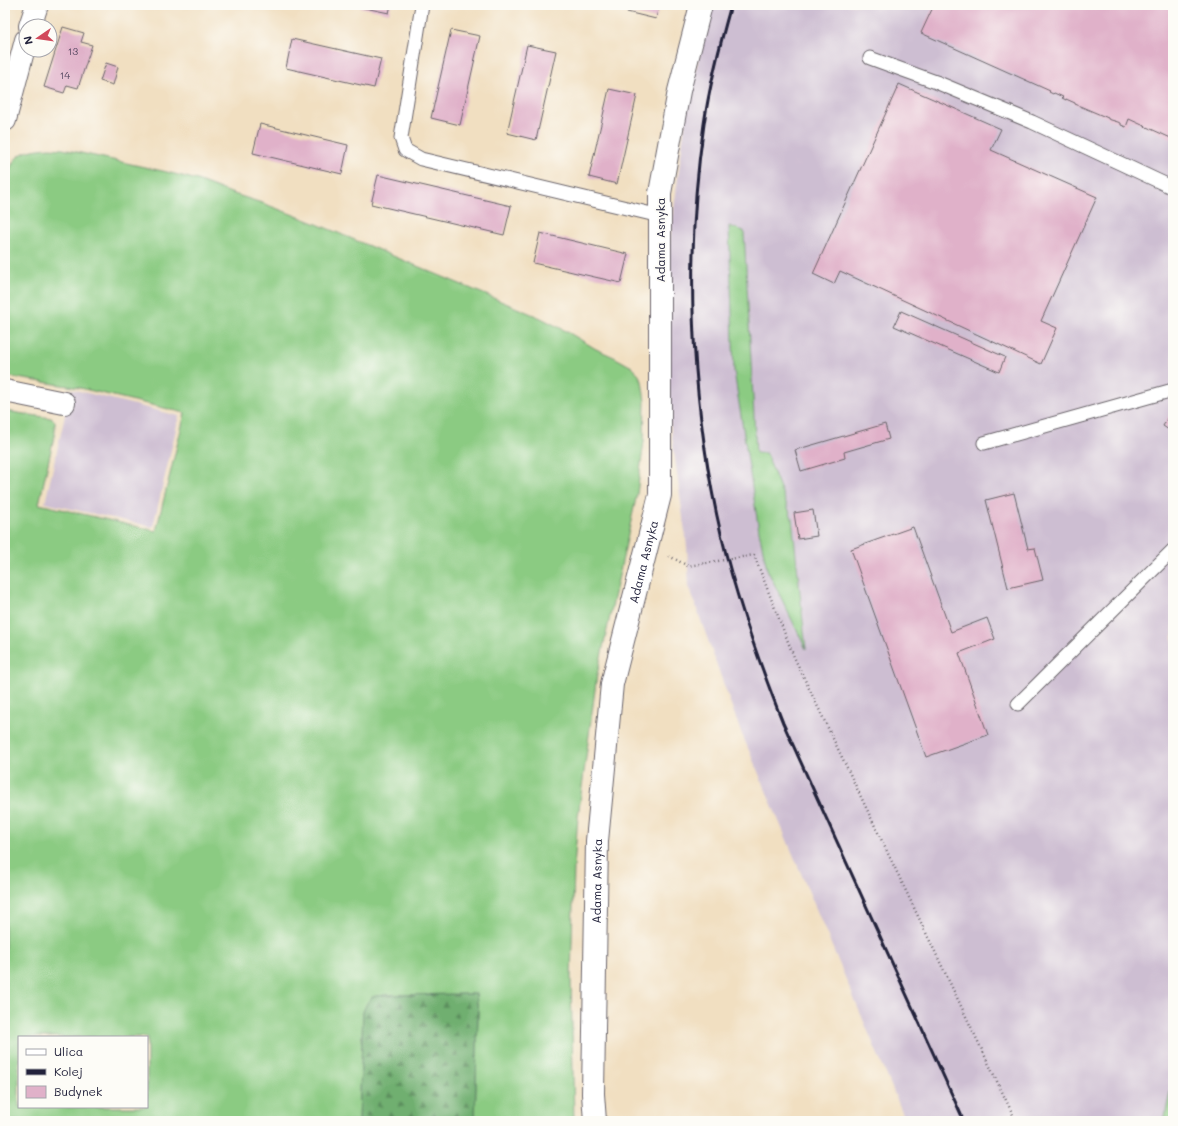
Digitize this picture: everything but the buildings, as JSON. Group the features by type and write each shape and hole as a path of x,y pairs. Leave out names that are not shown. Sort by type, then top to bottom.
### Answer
{"street":[{"path":"33,18 37,5"},
{"name":"Adama Asnyka","path":"595,1121 593,1094 597,841 612,684 660,495 660,193 679,91 702,5"},
{"path":"5,120 21,58"},
{"path":"5,391 64,403"}],"lane":[{"path":"422,5 401,138 405,150 421,159 660,216"},
{"path":"870,58 936,82 1032,122 1169,186 1173,186"},
{"path":"984,443 1173,390"},
{"path":"1018,704 1173,550"}],"path":[{"path":"648,544 688,566 754,555 794,657 1016,1121"}],"shaded area":[{"path":"711,5 1173,5 1173,1078 1164,1121 906,1121 739,727 689,587 687,547 669,415 664,286 687,108","holes":["730,226 744,231 756,454 792,518 806,647 734,371"]},
{"path":"71,389 179,416 153,527 45,503"}],"green space":[{"path":"50,148 63,149 167,172 197,180 265,204 312,222 541,318 596,349 632,367 637,372 642,381 645,401 644,441 637,494 597,675 578,817 574,868 571,979 574,1121 475,1121 478,1012 476,994 387,995 376,996 367,1003 363,1012 359,1121 5,1121 5,411 51,418 55,421 55,432 39,504 156,531 185,413 80,388 5,376 5,189 7,178 13,162 23,153"},
{"path":"729,226 744,231 756,453 766,453 792,518 806,649 767,569 759,531 734,371"},
{"path":"476,994 478,1012 475,1121 359,1121 363,1012 367,1003 372,997 387,995"},
{"path":"1173,1078 1172,1121 1164,1121"}],"railway":[{"path":"731,5 709,94 698,173 694,222 693,320 696,370 708,468 717,516 737,595 763,672 783,723 964,1121"}]}
